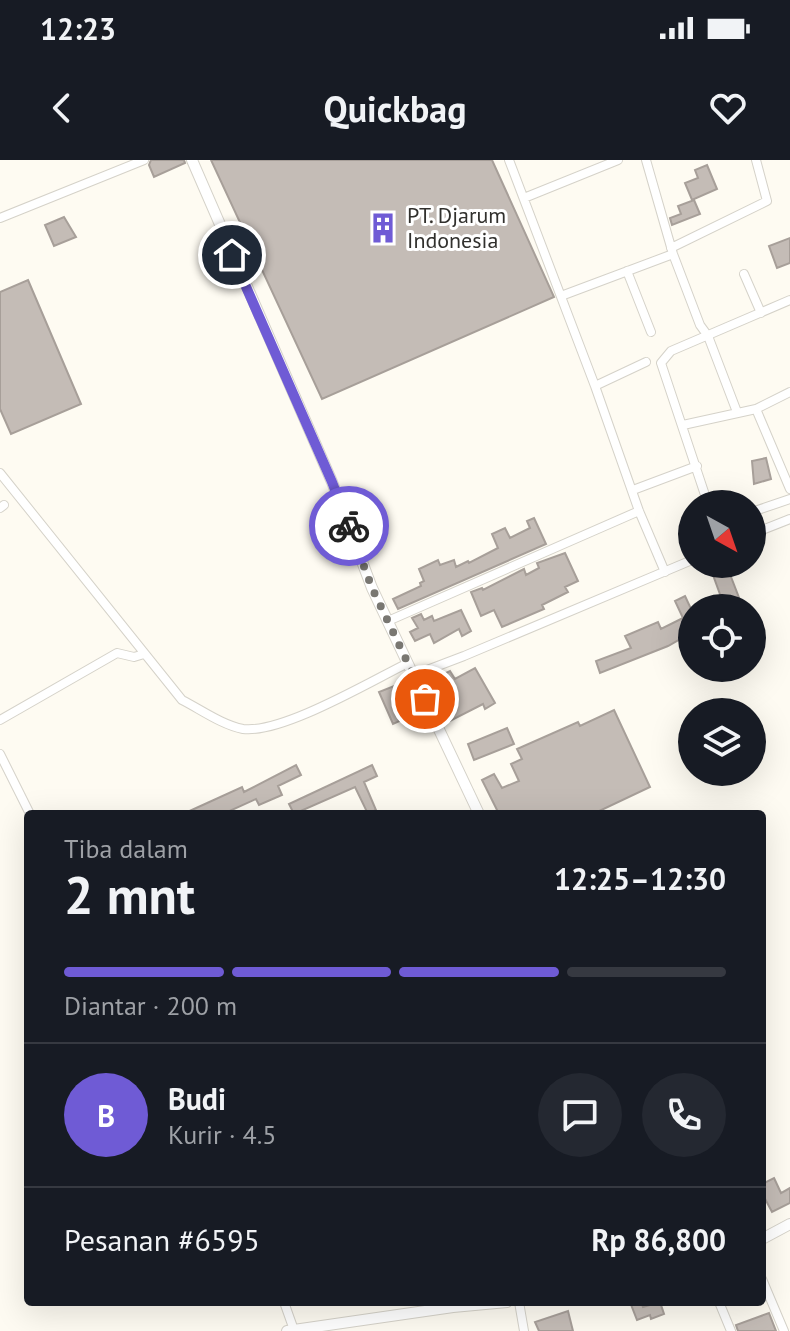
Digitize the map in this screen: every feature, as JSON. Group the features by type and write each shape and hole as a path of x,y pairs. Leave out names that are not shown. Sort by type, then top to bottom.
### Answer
{"street":[{"path":"0,218 144,160"},
{"path":"192,160 332,482 372,588 477,810"},
{"path":"509,160 639,511 665,572"},
{"path":"524,198 618,160"},
{"path":"646,160 672,251 737,412"},
{"path":"561,296 672,251 767,201 769,198 756,160"},
{"path":"627,271 651,332"},
{"path":"744,274 761,313"},
{"path":"704,490 661,363 671,351 790,300"},
{"path":"595,386 646,362"},
{"path":"683,425 756,409 790,392"},
{"path":"756,409 790,489"},
{"path":"633,490 697,466"},
{"path":"0,473 182,700 244,729 276,724 408,663"},
{"path":"766,507 790,499"},
{"path":"388,621 639,511"},
{"path":"766,528 790,519"},
{"path":"414,675 678,566"},
{"path":"0,720 117,653 134,657 144,654"},
{"path":"0,754 28,810"},
{"path":"766,1237 790,1224"},
{"path":"766,1288 784,1331"},
{"path":"285,1306 291,1330 326,1329 464,1306"},
{"path":"520,1306 524,1331"},
{"path":"721,1306 731,1331"}],"building":[{"path":"151,160 184,160 185,163 154,177 149,165"},
{"name":"PT. Djarum Indonesia","path":"211,160 492,160 554,297 322,399"},
{"path":"707,165 717,189 692,200 685,183 698,178 695,170"},
{"path":"694,200 700,214 672,225 670,218 681,214 678,206"},
{"path":"64,217 76,237 54,246 45,225"},
{"path":"790,238 790,263 777,268 769,246"},
{"path":"28,280 81,404 11,434 0,409 0,292"},
{"path":"766,458 771,479 754,484 752,461"},
{"path":"534,518 546,544 398,609 393,599 421,586 420,583 424,581 419,569 438,560 440,565 454,560 456,567 469,563 498,548 492,534 505,528 510,538 530,528 527,521"},
{"path":"565,553 578,581 565,587 568,592 542,605 544,609 502,627 494,610 481,616 471,592 483,590 524,569 526,575 539,568 537,563"},
{"path":"714,578 731,578 738,594 720,594"},
{"path":"461,610 471,631 462,636 459,629 434,643 430,634 415,641 410,632 418,628 412,618 421,614 424,620 432,616 434,621"},
{"path":"678,620 678,640 600,673 596,661 631,648 625,636 658,622 661,629"},
{"path":"475,668 495,703 485,709 483,704 450,721 433,687 442,683 438,677 450,671 455,679"},
{"path":"404,682 415,714 393,724 379,692"},
{"path":"614,710 650,787 601,810 497,810 482,780 494,774 502,788 519,781 511,764 522,759 517,749 578,722 580,726"},
{"path":"507,728 514,744 474,760 468,744"},
{"path":"296,765 301,775 278,786 282,795 259,805 256,799 232,810 192,810 242,787 244,792"},
{"path":"372,765 377,776 364,782 376,810 366,810 355,787 303,810 292,810 289,804"},
{"path":"774,1178 781,1193 790,1188 790,1203 772,1212 766,1201 766,1182"},
{"path":"632,1306 661,1306 664,1314 637,1320"},
{"path":"568,1311 573,1331 539,1331 535,1322"},
{"path":"769,1313 776,1331 738,1331 736,1325"}],"way so far":[{"path":"349,526 372,588 425,699"}],"place":[{"name":"PT. Djarum Indonesia","path":"383,228"}],"route":[{"path":"232,255 349,526"}]}
